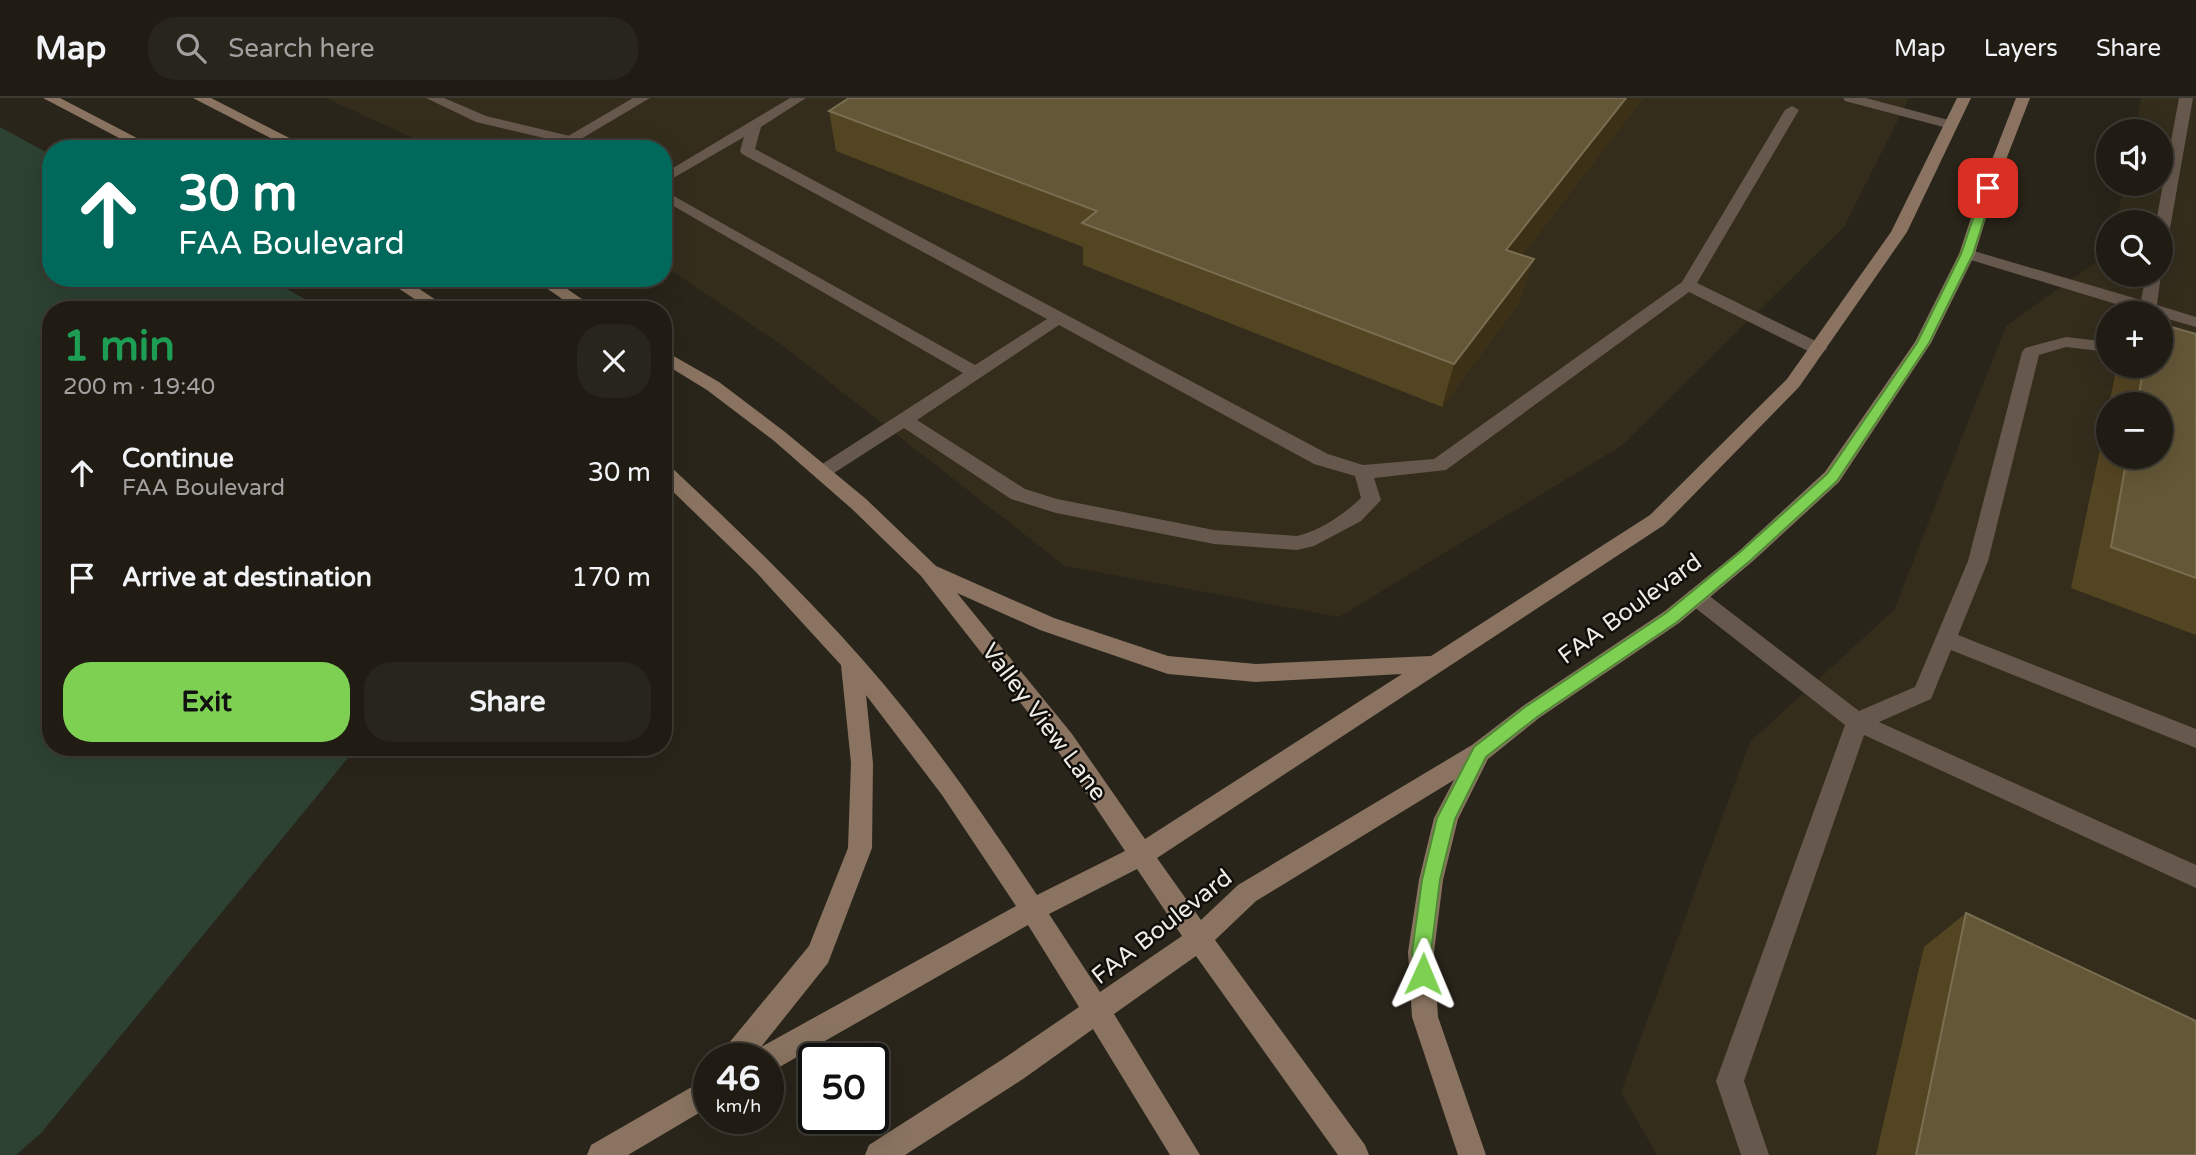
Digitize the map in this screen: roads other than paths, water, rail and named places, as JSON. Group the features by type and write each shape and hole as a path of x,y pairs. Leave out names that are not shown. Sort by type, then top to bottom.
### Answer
{"street":[{"path":"50,98 133,140"},
{"path":"200,98 286,140"},
{"path":"433,98 481,119 569,140 643,98"},
{"path":"672,175 799,98"},
{"path":"1850,98 1951,125"},
{"path":"784,1049 1032,910 1141,855 1657,520 1793,383 1818,349 1899,232 1964,98"},
{"name":"FAA Boulevard","path":"879,1155 1013,1069 1199,939 1247,893 1480,752 1531,712 1672,617 1832,477 1923,343 1967,254 1988,188 2023,98"},
{"path":"2165,210 2186,98"},
{"path":"755,124 747,152 1321,459 1363,472 1439,465 1688,285 1792,110"},
{"path":"672,199 976,373"},
{"path":"1967,254 2125,301"},
{"path":"1688,285 1818,349"},
{"path":"406,287 428,301"},
{"path":"554,287 576,301"},
{"path":"2173,315 2196,322"},
{"path":"823,473 1059,318"},
{"path":"1755,1155 1730,1081 1857,722 1923,693 1978,561 2031,352 2066,342 2096,345"},
{"name":"Valley View Lane","path":"672,361 713,386 779,436 823,473 928,571 1064,741 1199,939 1355,1155"},
{"path":"904,420 1018,494 1056,506 1214,537 1297,543 1314,539 1354,516 1371,500 1363,472"},
{"path":"672,479 763,564 913,737 1032,910 1186,1155"},
{"path":"928,571 1046,624 1168,665 1256,673 1438,664"},
{"path":"1696,597 1857,722 2196,877"},
{"path":"1945,639 2196,738"},
{"path":"747,1043 819,954 860,848 862,763 852,664"},
{"path":"1472,1155 1425,1017 1422,952 1431,880 1446,818 1480,752"},
{"path":"601,1155 693,1100"}]}
